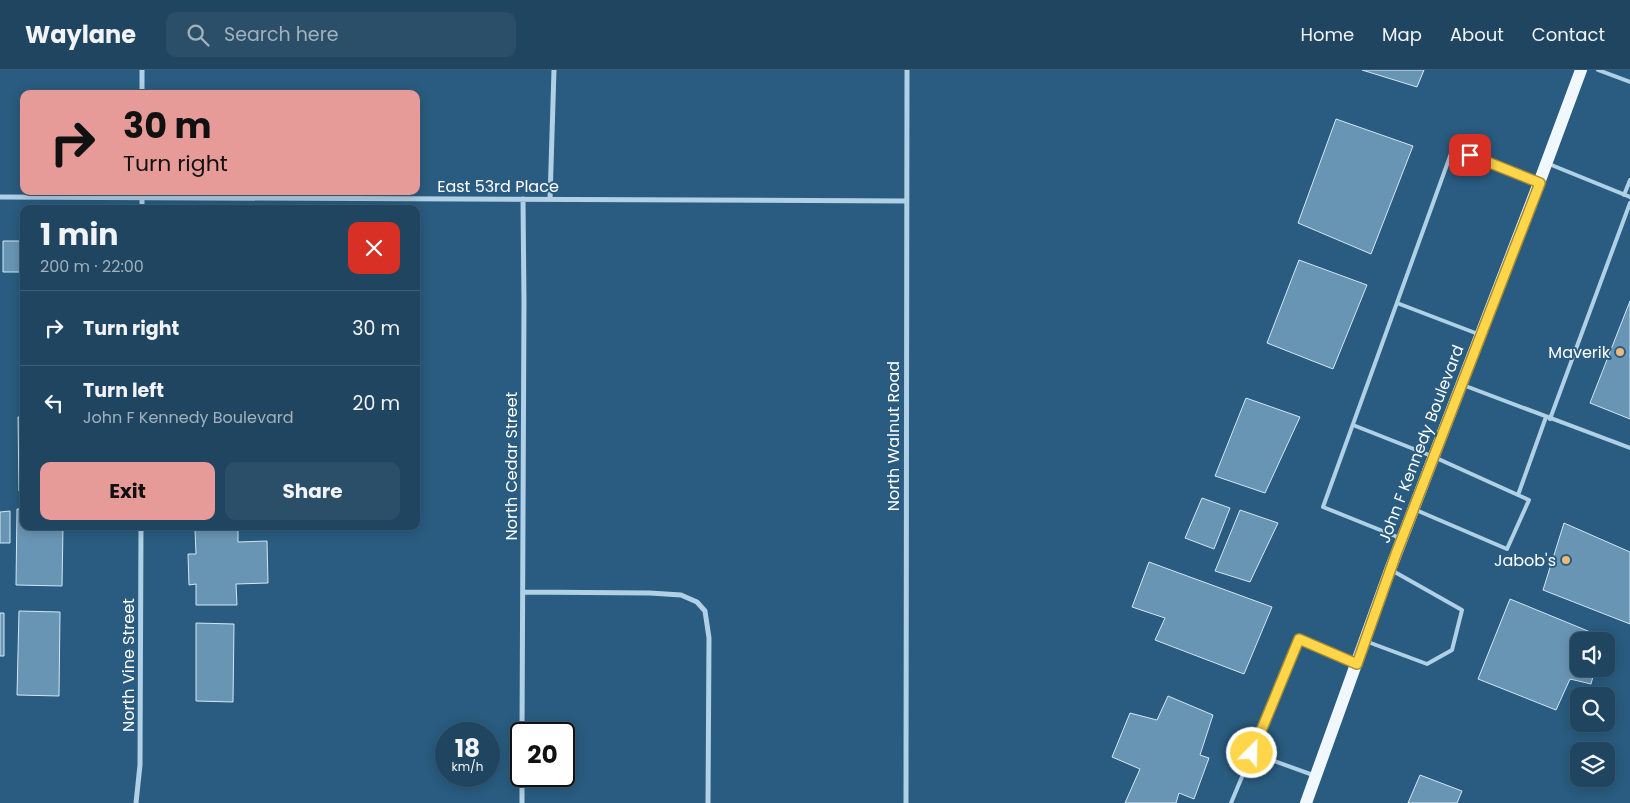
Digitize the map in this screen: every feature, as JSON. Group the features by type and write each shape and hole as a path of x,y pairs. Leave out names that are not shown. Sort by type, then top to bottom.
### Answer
{"main road":[{"name":"John F Kennedy Boulevard","path":"1306,803 1366,641 1390,570 1582,70"}],"street":[{"path":"142,70 142,90"},
{"path":"550,199 554,70"},
{"name":"North Walnut Road","path":"906,803 907,70"},
{"name":"East 53rd Place","path":"0,197 95,195"},
{"name":"East 53rd Place","path":"218,195 906,201"},
{"name":"North Cedar Street","path":"522,722 523,199"},
{"name":"North Vine Street","path":"136,803 140,765 141,530"},
{"path":"523,592 681,595 697,602 705,611 709,638 708,803"},
{"path":"522,787 522,803"}],"lane":[{"path":"1598,70 1630,82"},
{"path":"1402,539 1323,507 1453,148 1540,183"},
{"path":"1546,163 1630,197"},
{"path":"1624,195 1630,180"},
{"path":"1518,494 1630,203"},
{"path":"1397,303 1480,335"},
{"path":"1461,385 1630,448"},
{"path":"1353,425 1434,457 1530,500 1507,549 1414,509"},
{"path":"1366,641 1427,664 1452,650 1462,610 1390,570"},
{"path":"1231,803 1299,639 1357,664"},
{"path":"1252,753 1316,776"}],"building":[{"path":"1362,70 1424,70 1417,87"},
{"path":"1336,119 1413,146 1371,254 1298,223"},
{"path":"3,241 20,241 20,272 3,272"},
{"path":"1299,260 1367,285 1333,369 1267,343"},
{"name":"Maverik","path":"1630,301 1630,419 1590,403"},
{"path":"1246,398 1300,417 1265,493 1215,476"},
{"path":"18,417 20,417 20,491"},
{"path":"1202,498 1230,508 1214,549 1185,538"},
{"path":"17,509 20,509 20,530 63,530 62,586 16,585"},
{"path":"1240,510 1278,523 1250,582 1215,571"},
{"path":"10,511 10,543 0,543 0,512"},
{"path":"1564,523 1630,552 1630,624 1543,590"},
{"path":"195,530 238,530 238,542 267,541 268,583 236,584 237,605 196,605 196,584 189,585 188,554 196,554"},
{"path":"1149,562 1272,607 1244,674 1155,640 1165,618 1132,607"},
{"path":"1510,599 1590,632 1570,632 1570,677 1593,677 1591,684 1570,679 1556,710 1478,679"},
{"path":"19,611 60,612 59,696 17,695"},
{"path":"0,613 4,613 4,656 0,656"},
{"path":"196,623 234,624 233,702 196,701"},
{"path":"1168,696 1213,715 1200,755 1209,758 1194,799 1179,793 1176,803 1125,803 1140,769 1112,757 1130,713 1157,720"},
{"path":"1420,775 1462,791 1457,803 1408,803"}],"place":[{"name":"Maverik","path":"1620,352"},
{"name":"Jabob's","path":"1566,560"}],"route":[{"path":"1252,753 1299,639 1357,664 1396,554 1540,183 1470,155"}]}
